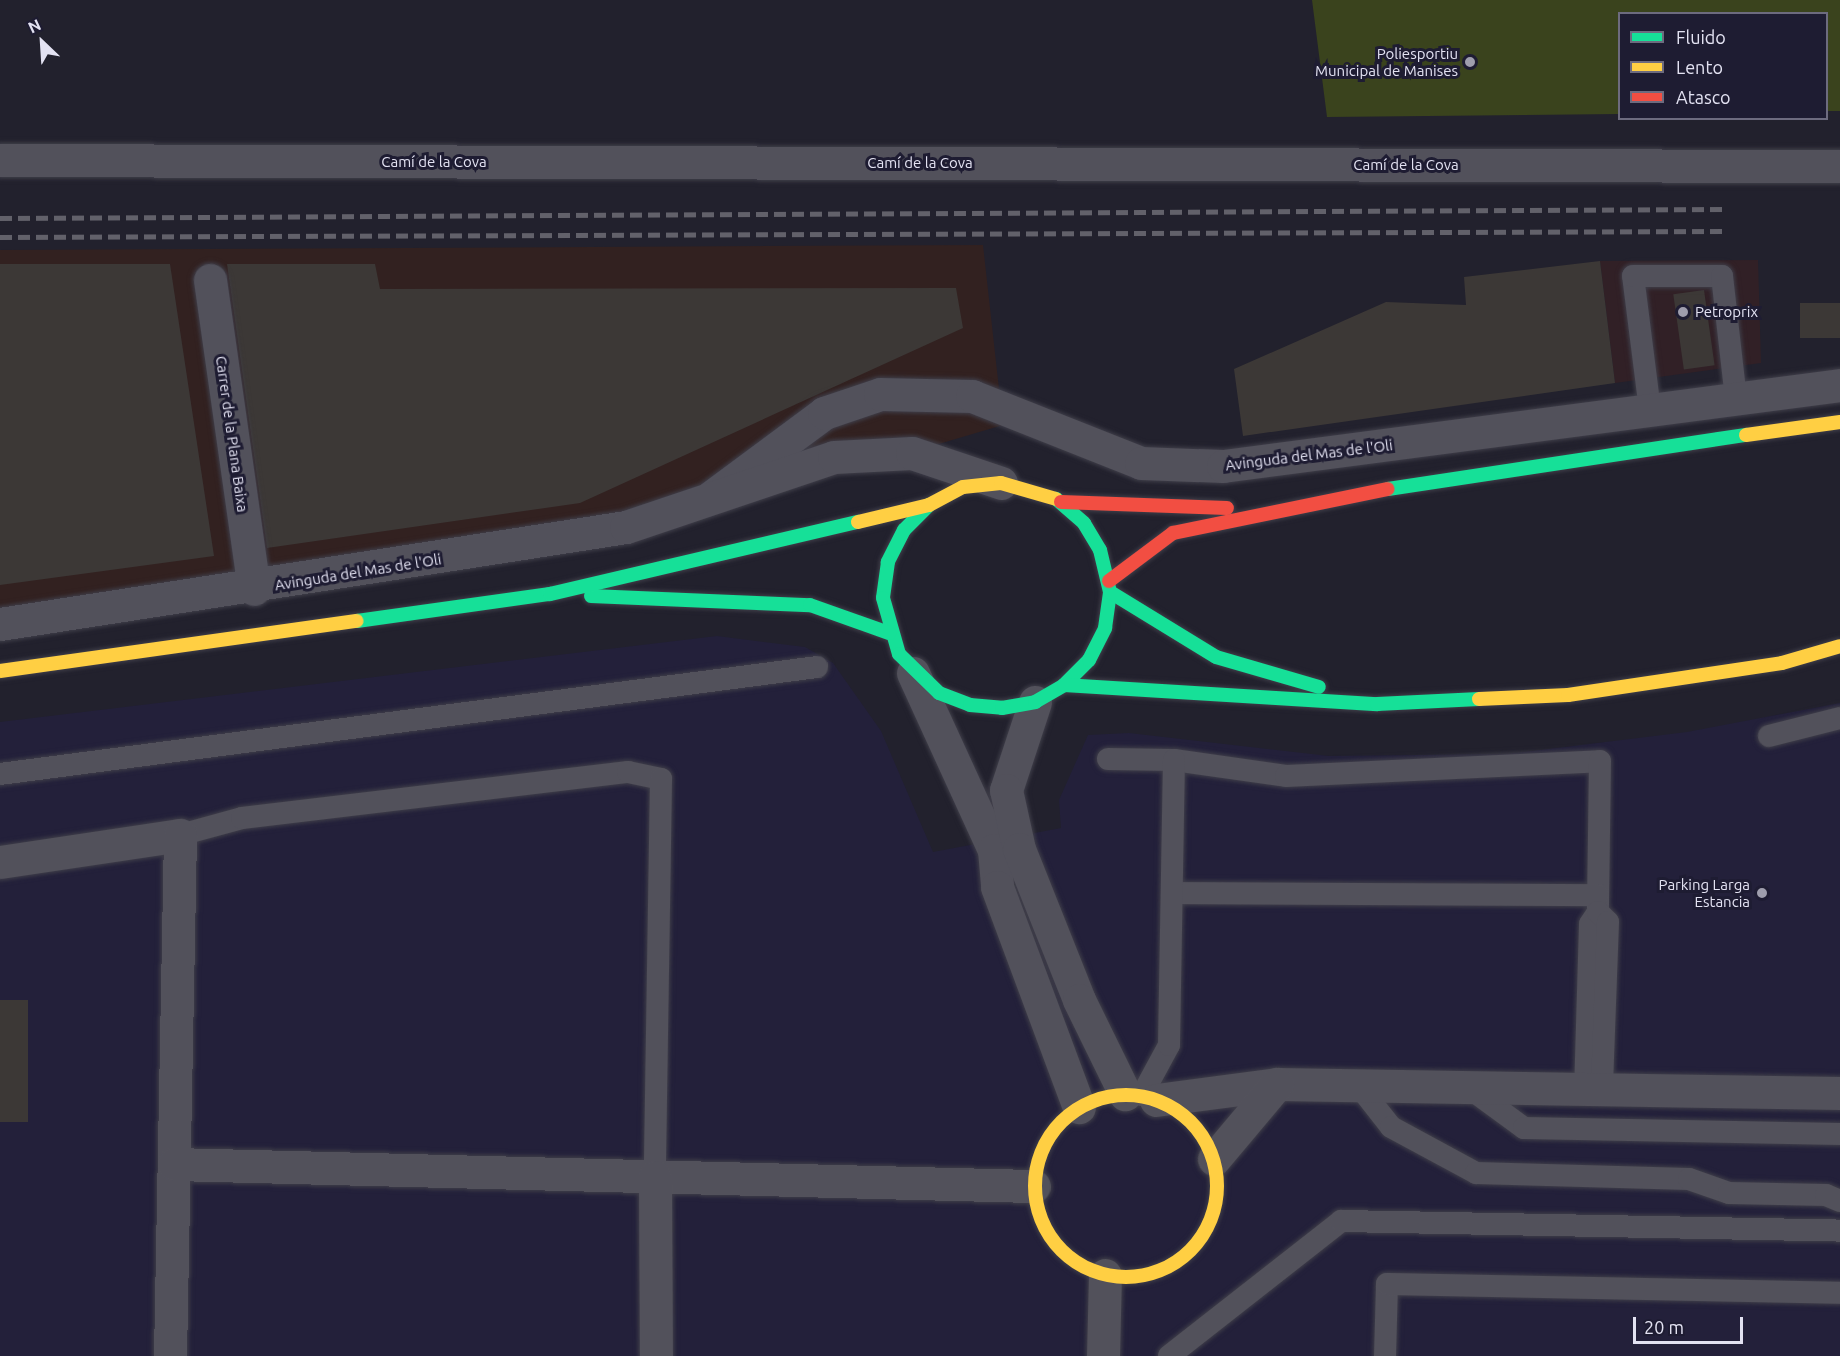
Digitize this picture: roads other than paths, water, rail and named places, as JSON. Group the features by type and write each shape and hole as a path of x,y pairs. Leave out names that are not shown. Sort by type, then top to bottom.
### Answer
{"main road":[{"path":"1109,586 1173,533 1265,510 1558,460 1840,422"},
{"path":"0,671 550,594 929,505 963,487 1001,483 1032,488 1061,502 1084,523 1100,550 1109,586 1100,638 1089,660 1064,685 1035,702 1002,708 970,705 939,693 913,673 889,633 883,598 888,562 904,530 929,505"},
{"path":"1061,502 1265,510"},
{"path":"1109,586 1216,657 1377,704"},
{"path":"550,594 810,605 889,633"},
{"path":"1064,685 1377,704 1568,695 1782,663 1840,646"},
{"path":"1141,1096 1182,1113 1202,1133 1214,1159 1218,1191 1210,1222 1193,1249 1167,1268 1137,1277 1105,1275 1076,1264 1054,1243 1039,1216 1034,1186 1039,1155 1055,1128 1079,1107 1141,1096"}],"street":[{"name":"Camí de la Cova","path":"0,160 1840,166"},
{"name":"Carrer de la Plana Baixa","path":"210,280 254,589"},
{"name":"Avinguda del Mas de l'Oli","path":"711,497 824,413 880,394 972,396 1141,463 1223,466 1840,385"},
{"name":"Avinguda del Mas de l'Oli","path":"0,624 254,589 626,527 834,457 912,453 1001,483"},
{"path":"913,673 994,850 997,887 1079,1107"},
{"path":"1035,702 1006,790 1018,849 1079,1000 1141,1096 1276,1084 1840,1093"},
{"path":"0,862 180,835 170,1356"},
{"path":"1214,1159 1276,1084"},
{"path":"174,1164 1034,1186"},
{"path":"655,1176 656,1356"},
{"path":"1103,1356 1105,1275"}],"lane":[{"path":"1650,410 1633,276 1722,276 1736,398"},
{"path":"0,774 817,667"},
{"path":"1769,736 1840,718"},
{"path":"1108,759 1174,760 1286,776 1600,761 1598,904 1608,922 1594,1089"},
{"path":"1141,1096 1169,1045 1174,760"},
{"path":"180,835 242,818 628,772 661,779 655,1176"},
{"path":"1172,892 1598,904"},
{"path":"1358,1085 1391,1127 1476,1173 1689,1179 1729,1193 1826,1195 1840,1201"},
{"path":"1468,1087 1524,1128 1840,1134"},
{"path":"1169,1356 1341,1221 1840,1231"},
{"path":"1385,1356 1387,1284 1840,1293"}],"railway":[{"path":"0,218 1728,209"},
{"path":"0,237 1726,231"}],"place":[{"name":"Poliesportiu Municipal de Manises","path":"1470,62"},
{"name":"Petroprix","path":"1683,312"},
{"name":"Parking Larga Estancia","path":"1762,893"}]}
